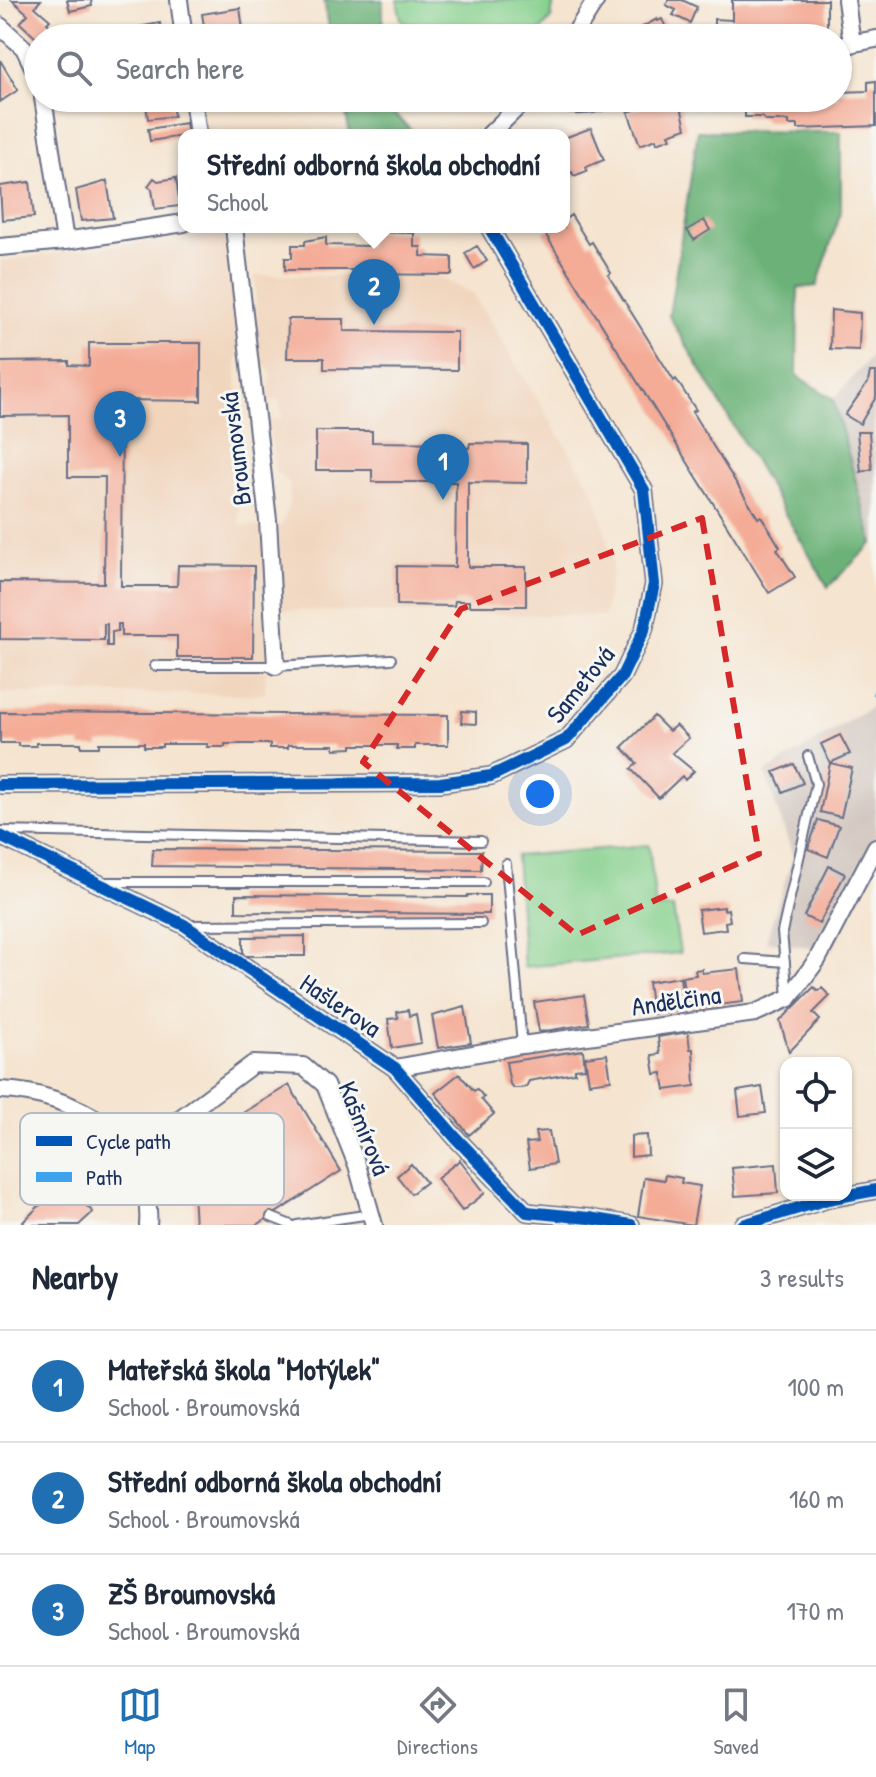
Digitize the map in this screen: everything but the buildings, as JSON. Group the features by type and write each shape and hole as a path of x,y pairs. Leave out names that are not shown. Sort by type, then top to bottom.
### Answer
{"street":[{"path":"179,0 182,24"},
{"path":"581,24 596,0"},
{"path":"845,24 846,0"},
{"path":"0,26 24,48"},
{"path":"852,44 876,39"},
{"path":"45,112 65,241"},
{"path":"495,129 513,112"},
{"path":"0,247 65,241 178,224"},
{"name":"Broumovská","path":"235,233 268,520 276,666"},
{"name":"Sametová","path":"0,785 440,783 491,776 566,740 622,676 644,630 654,584 644,490 493,233"},
{"name":"Hašlerova","path":"0,833 184,925 395,1068 527,1212 590,1223 631,1225"},
{"path":"789,998 817,960 876,847"},
{"name":"Andělčina","path":"395,1068 522,1045 755,1013 789,998"},
{"name":"Kašmírová","path":"187,1113 253,1064 303,1066 325,1085 357,1165 373,1219"},
{"path":"0,1090 55,1099 83,1113"},
{"path":"743,1225 828,1199 876,1190"},
{"path":"148,1205 148,1225"}],"lane":[{"path":"155,666 276,666 391,659"},
{"path":"789,998 782,932 816,784 808,756"},
{"path":"0,833 481,841"},
{"path":"506,864 522,1045"},
{"path":"97,882 484,882"},
{"path":"184,925 481,923"},
{"path":"745,959 785,962"},
{"path":"271,1217 294,1225 373,1219"}],"highlighted area":[{"path":"702,518 759,854 577,935 363,762 461,609"}],"shaded area":[{"path":"214,233 223,233 232,244 236,256 239,525 261,528 263,534 267,647 265,694 0,693 0,261"},
{"path":"255,275 439,277 473,294 596,495 613,564 604,616 276,610 276,528 283,522 289,504 290,484 275,470 268,420 282,418 279,399 269,400 271,371 257,356"},
{"path":"876,351 873,450 876,460 876,541 873,543 833,400"},
{"path":"876,704 876,867 832,950 766,941 793,856 765,773"}],"green space":[{"path":"324,0 383,0 383,24 328,24"},
{"path":"397,0 554,0 551,19 547,24 406,24 401,19"},
{"path":"346,112 392,112 410,129 349,129"},
{"path":"698,131 841,132 841,211 817,286 798,288 797,376 833,399 873,543 828,587 669,316"},
{"path":"649,845 656,908 673,908 680,953 524,967 516,856"}],"cycle path":[{"path":"0,785 440,783 491,776 566,740 622,676 644,630 654,584 644,490 493,233"},
{"path":"0,836 184,925 395,1068 527,1212 631,1225"},
{"path":"743,1225 828,1199 876,1190"}],"place":[{"name":"Střední odborná škola obchodní","path":"374,325"},
{"name":"ZŠ Broumovská","path":"120,457"},
{"name":"Mateřská škola \"Motýlek\"","path":"443,500"}]}
